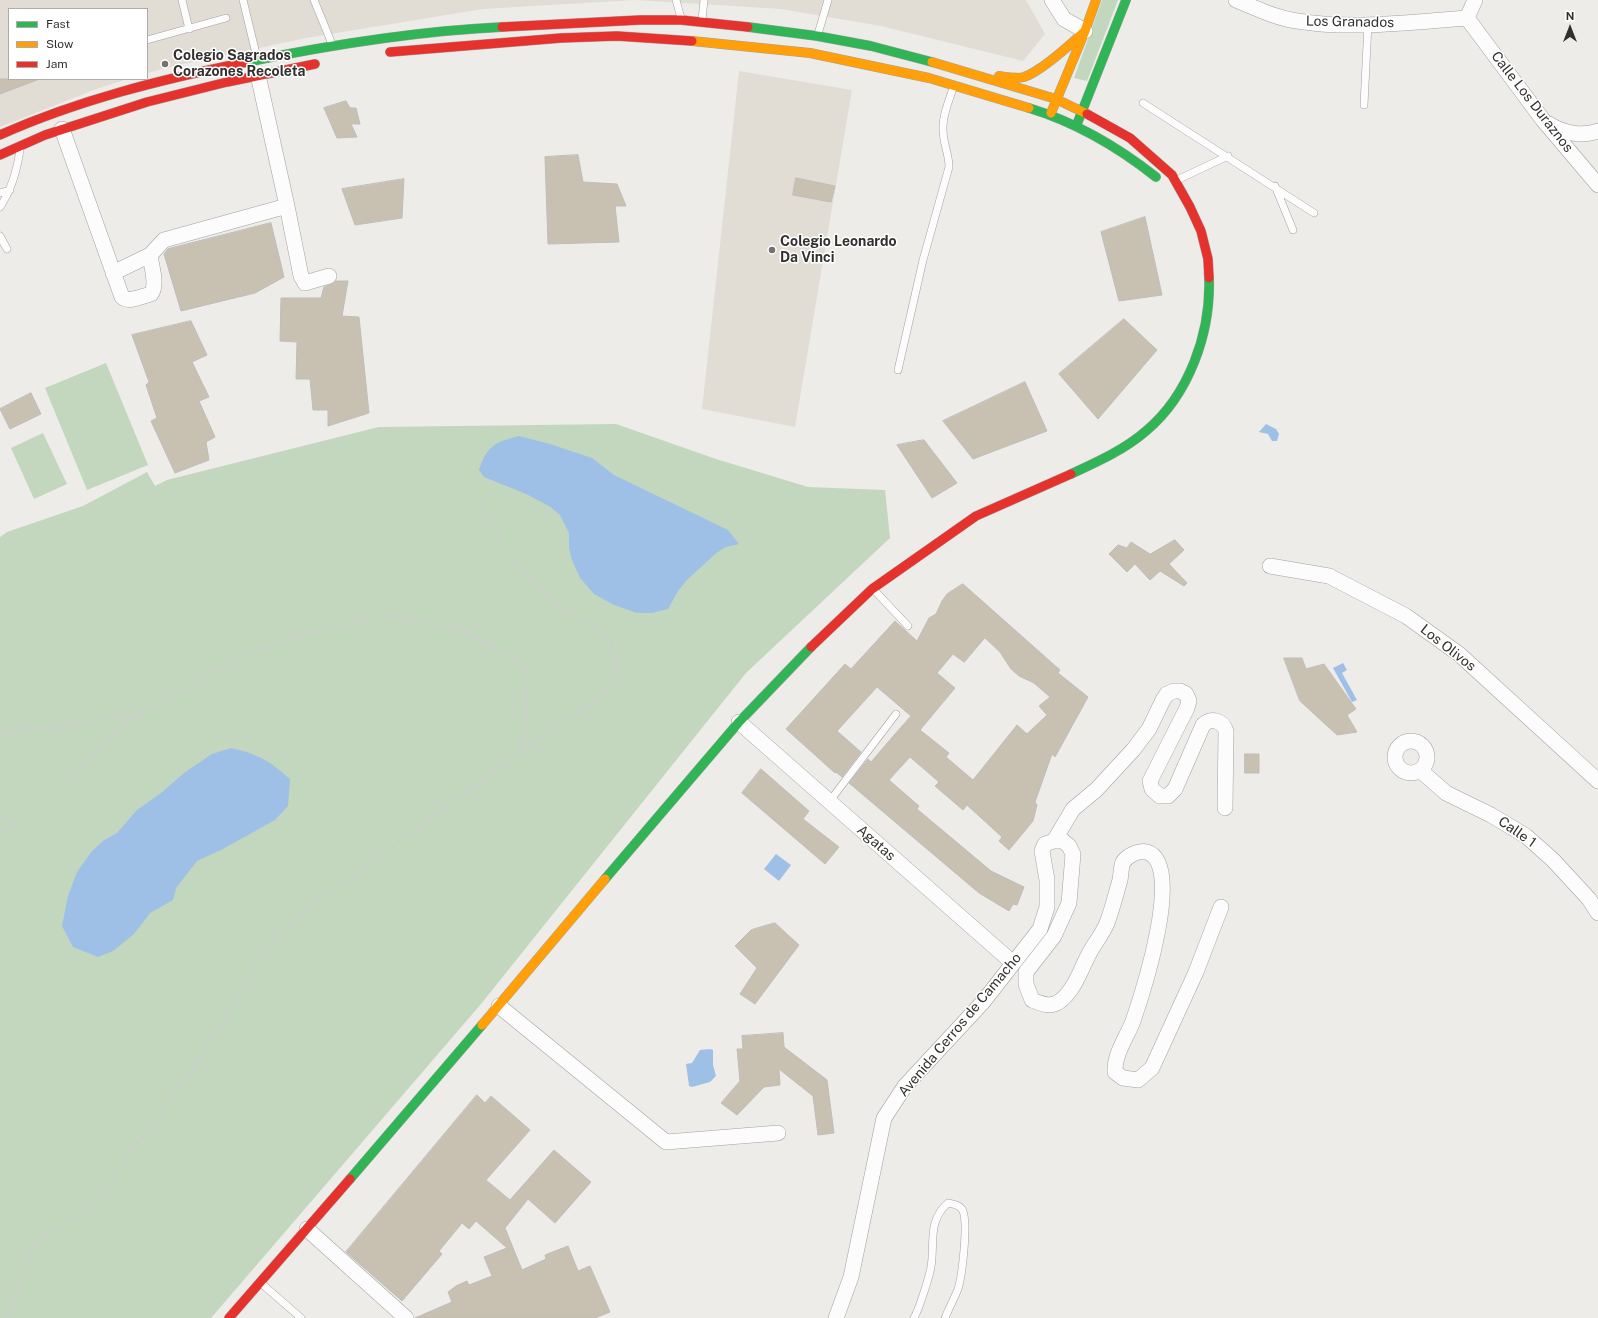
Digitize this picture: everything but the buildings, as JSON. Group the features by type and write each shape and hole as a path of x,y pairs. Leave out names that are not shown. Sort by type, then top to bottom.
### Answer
{"main road":[{"path":"1051,115 1096,0"},
{"path":"1076,126 1126,0"},
{"path":"0,135 38,118 124,91 196,72 333,47 381,39 474,28 640,20 681,20 817,36 871,46 971,73 1056,99 1082,111 1130,138 1172,175 1172,184"},
{"path":"971,73 1015,78 1024,77 1034,72 1067,48 1085,31"},
{"path":"229,1318 422,1097 655,819 739,722 794,664 872,589 976,516 1080,470 1123,448 1146,431 1164,413 1178,395 1189,373 1200,345 1206,314 1209,288 1208,259 1201,231 1184,197 1172,184 1137,162 1076,126 1051,115 914,75 810,54 752,46 675,39 617,36 561,38 384,53"},
{"path":"0,155 62,129 146,102 258,75 324,62"}],"street":[{"path":"1052,0 1064,18 1085,31"},
{"name":"Los Granados","path":"1236,0 1274,16 1296,21 1324,24 1368,24 1467,18"},
{"path":"1467,18 1475,0"},
{"name":"Calle Los Duraznos","path":"1467,18 1543,120 1598,184"},
{"path":"258,75 287,206 300,276 305,282 329,276"},
{"path":"1543,120 1555,128 1568,132 1582,134 1598,131"},
{"path":"62,129 113,273 122,297 125,300 151,294 154,287 150,255"},
{"path":"113,273 150,255 164,240 287,206"},
{"name":"Los Olivos","path":"1270,566 1329,576 1406,616 1459,654 1598,781"},
{"path":"1054,841 1073,809 1096,790 1133,750 1149,729 1167,694 1174,691 1180,691 1186,694 1188,701 1187,708 1150,781 1152,789 1160,796 1168,796 1175,789 1202,725 1206,721 1213,720 1224,726 1226,731 1225,808"},
{"name":"Agatas","path":"739,722 1013,963"},
{"name":"Calle 1","path":"1421,770 1446,793 1491,815 1526,836 1553,860 1589,899 1598,913"},
{"name":"Avenida Cerros de Camacho","path":"836,1318 851,1276 884,1118 905,1086 983,1002 1040,929 1047,907 1048,880 1042,851 1045,844 1054,841 1063,841 1069,846 1073,854 1069,903 1054,936 1026,972 1026,984 1032,1000 1046,1006 1060,1002 1070,990 1106,924 1120,881 1123,863 1129,856 1137,852 1147,852 1155,857 1160,866 1162,877 1162,910 1153,957 1132,1023 1115,1064 1116,1072 1123,1078 1138,1080 1152,1068 1196,972 1221,907"},
{"path":"499,1006 666,1142 778,1133"},
{"path":"307,1229 406,1318"}],"lane":[{"path":"182,0 189,29"},
{"path":"243,0 257,60"},
{"path":"314,0 333,47"},
{"path":"676,0 681,20"},
{"path":"702,22 704,0"},
{"path":"817,36 828,0"},
{"path":"148,40 226,18"},
{"path":"1364,105 1368,24"},
{"path":"898,370 923,260 948,167 948,154 943,131 943,121 954,86"},
{"path":"1143,104 1228,156 1314,213"},
{"path":"0,207 10,190 17,172 21,146"},
{"path":"1172,184 1228,156"},
{"path":"1274,186 1293,230"},
{"path":"0,192 10,190"},
{"path":"0,236 6,249"},
{"path":"872,589 908,626"},
{"path":"829,802 896,714"},
{"path":"914,1318 931,1267 932,1236 937,1216 942,1207 948,1203 957,1204 965,1217 964,1248 958,1288 945,1318"},
{"path":"260,1282 301,1318"}],"path":[{"path":"5,1318 10,1312 28,1252 75,1215 112,1179 205,1053 276,933 520,752 574,716 617,682 612,639 549,599 502,546 472,489"},
{"path":"0,836 135,716 221,667 292,636 385,616 461,629 525,667 527,711 520,752"},
{"path":"0,733 135,716"}],"shaded area":[{"name":"Colegio Sagrados Corazones Recoleta","path":"0,0 635,0 483,9 306,38 148,73 148,8 8,8 8,80 125,80 99,88 0,127"},
{"path":"635,0 1026,0 1045,34 1023,61 881,26 781,9"},
{"name":"Colegio Leonardo Da Vinci","path":"739,71 852,90 795,427 702,409"}],"green space":[{"path":"1102,0 1118,0 1087,81 1074,78"},
{"path":"106,363 148,465 87,490 45,388"},
{"path":"616,424 716,459 808,487 885,490 890,538 746,673 481,1004 211,1318 0,1318 0,537 7,532 83,506 147,472 155,486 167,480 379,427"},
{"path":"43,433 67,484 34,499 11,448"}],"water":[{"path":"1266,424 1276,429 1279,434 1277,441 1272,441 1268,434 1259,432"},
{"path":"519,436 550,444 592,458 614,475 728,530 739,544 726,547 715,554 687,580 678,591 668,609 652,613 637,613 614,605 594,594 580,578 572,560 569,548 569,533 560,515 549,506 526,494 484,477 479,470 485,455 493,446 504,440"},
{"path":"1343,663 1347,670 1342,673 1357,700 1352,702 1333,668"},
{"path":"231,748 263,759 276,767 290,779 288,806 275,820 221,850 197,861 176,888 173,900 150,913 134,934 113,951 98,957 73,947 62,926 68,896 77,872 92,851 103,841 117,833 137,810 161,793 184,773 212,754"},
{"path":"776,854 791,865 779,881 764,869"},
{"path":"700,1050 713,1050 713,1065 716,1076 710,1082 692,1087 689,1086 686,1064 692,1063"}],"traffic: fast":[{"path":"1077,124 1126,0"},
{"path":"247,62 310,50 405,35 502,27"},
{"path":"748,27 817,36 871,46 932,62"},
{"path":"1029,108 1063,120 1096,136 1156,177"},
{"path":"1071,474 1110,455 1138,438 1161,416 1174,400 1194,362 1201,341 1209,299 1209,278"},
{"path":"605,879 739,722 811,647"},
{"path":"350,1179 482,1025"}],"traffic: slow":[{"path":"1051,113 1085,31 1096,0"},
{"path":"999,76 1018,78 1031,74 1056,57 1085,31"},
{"path":"692,41 810,53 929,78 1029,108"},
{"path":"932,62 1056,99 1087,114"},
{"path":"482,1025 605,879"}],"traffic: jam":[{"path":"502,27 640,20 681,20 748,27"},
{"path":"390,52 561,38 617,36 692,41"},
{"path":"0,135 60,111 90,101 152,83 247,62"},
{"path":"0,155 45,135 147,102 227,82 315,64"},
{"path":"1087,114 1130,138 1172,175 1190,207 1201,231 1208,259 1209,278"},
{"path":"811,647 872,589 976,516 1071,474"},
{"path":"229,1318 350,1179"}],"place":[{"name":"Colegio Sagrados Corazones Recoleta","path":"165,64"},
{"name":"Colegio Leonardo Da Vinci","path":"772,250"}]}
